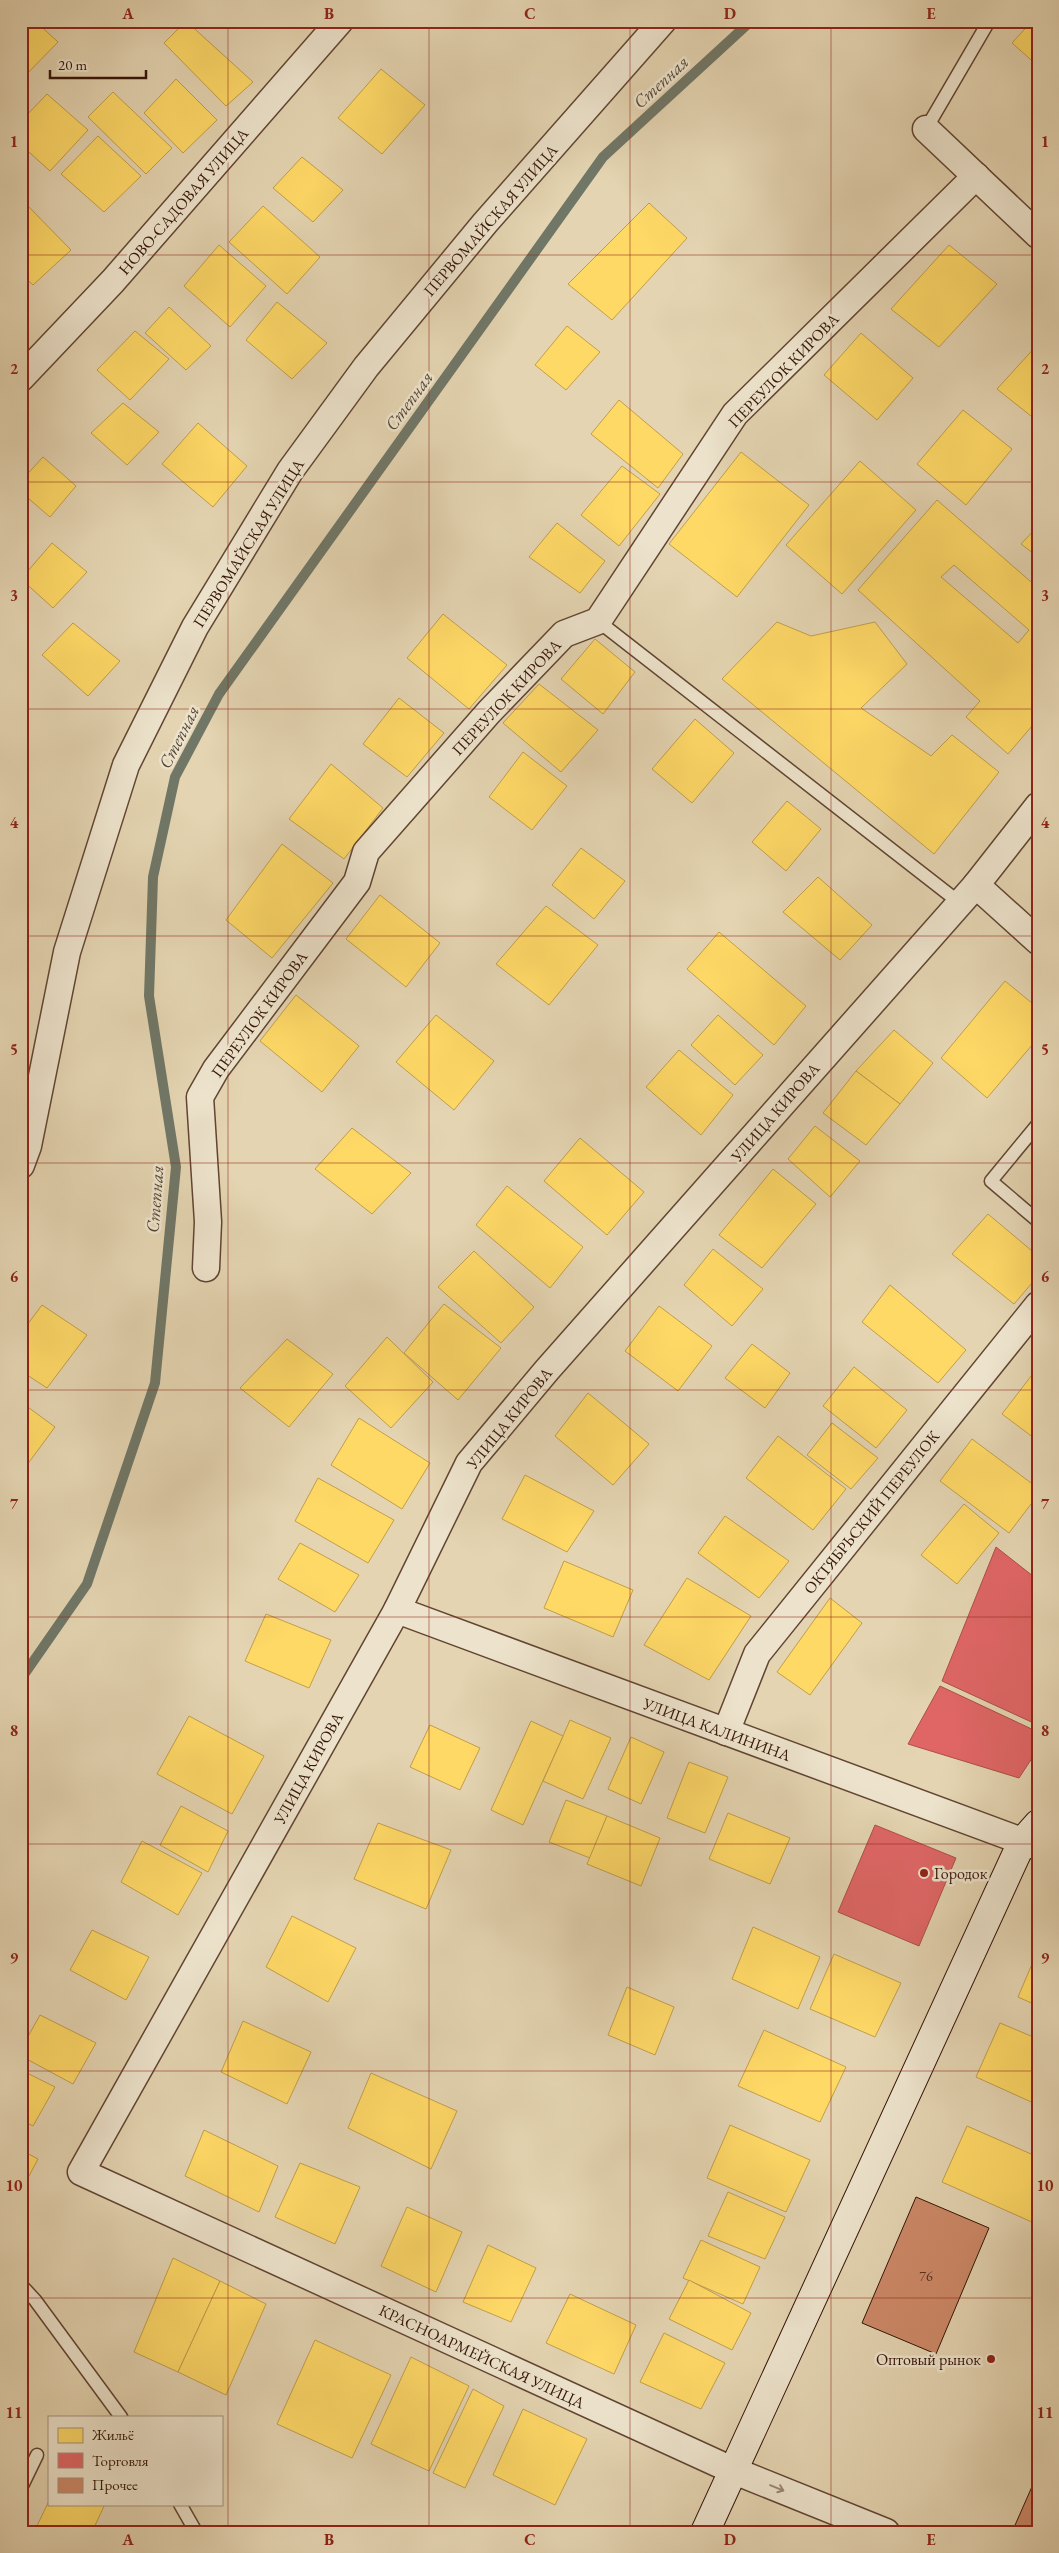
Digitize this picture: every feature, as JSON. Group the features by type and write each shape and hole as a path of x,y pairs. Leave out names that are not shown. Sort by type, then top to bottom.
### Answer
{"main road":[{"path":"705,2532 732,2470 1033,1838"}],"street":[{"name":"НОВО-САДОВАЯ УЛИЦА","path":"21,378 113,281 340,21"},
{"name":"ПЕРВОМАЙСКАЯ УЛИЦА","path":"21,1165 28,1146 67,952 126,765 195,627 290,471 366,367 485,223 663,21"},
{"path":"926,129 1038,235"},
{"name":"ПЕРЕУЛОК КИРОВА","path":"206,1268 208,1222 200,1097 216,1070 357,882 366,852 489,712 564,634 598,621 735,414 976,176"},
{"name":"УЛИЦА КИРОВА","path":"80,2172 396,1610 469,1463 554,1363 968,894 1038,806"},
{"path":"968,894 1038,942"},
{"name":"ОКТЯБРЬСКИЙ ПЕРЕУЛОК","path":"726,1732 757,1654 1038,1305"},
{"name":"УЛИЦА КАЛИНИНА","path":"396,1610 726,1732 1033,1838"},
{"name":"КРАСНОАРМЕЙСКАЯ УЛИЦА","path":"80,2172 732,2470 886,2532"}],"lane":[{"path":"926,129 989,21"},
{"path":"598,621 968,894"},
{"path":"1038,1124 991,1181 1038,1221"},
{"path":"21,2286 35,2300 120,2416"},
{"path":"21,2488 37,2455"},
{"path":"181,2506 196,2532"}],"building: Жильё":[{"path":"21,21 35,21 58,42 21,80"},
{"path":"186,21 253,82 226,106 164,43"},
{"path":"1032,21 1038,21 1038,66 1012,43"},
{"path":"381,69 425,105 382,154 338,118"},
{"path":"176,79 217,120 183,153 144,113"},
{"path":"113,92 172,148 146,174 88,117"},
{"path":"47,94 88,130 50,171 21,145 21,121"},
{"path":"98,136 141,176 104,212 61,174"},
{"path":"302,157 343,190 313,222 273,188"},
{"path":"649,203 687,238 612,320 568,284"},
{"path":"26,204 71,250 33,285 21,274 21,209"},
{"path":"263,206 320,257 287,294 229,242"},
{"path":"219,245 266,286 230,327 184,286"},
{"path":"949,245 997,284 939,347 891,309"},
{"path":"277,302 327,343 292,379 246,340"},
{"path":"169,307 211,346 186,370 145,333"},
{"path":"567,326 600,352 566,390 535,365"},
{"path":"135,331 169,359 130,400 97,370"},
{"path":"861,333 913,378 877,420 824,375"},
{"path":"1038,344 1038,418 1036,420 997,389"},
{"path":"619,400 683,454 658,488 591,434"},
{"path":"123,403 159,432 127,465 91,433"},
{"path":"963,410 1012,449 966,505 917,464"},
{"path":"198,423 247,466 213,507 162,464"},
{"path":"741,452 809,505 737,597 669,544"},
{"path":"43,457 76,486 50,517 21,492 21,481"},
{"path":"860,461 916,510 842,594 786,545"},
{"path":"622,466 660,494 619,546 581,515"},
{"path":"937,500 1038,588 1038,719 1008,754 966,717 980,701 858,590","holes":["954,565 1029,630 1018,643 941,577"]},
{"path":"557,523 605,561 580,593 529,557"},
{"path":"1038,526 1038,557 1021,544"},
{"path":"52,543 87,572 53,608 21,579"},
{"path":"443,614 507,665 469,709 407,658"},
{"path":"777,622 811,636 875,622 907,664 861,708 931,756 952,735 999,772 934,854 722,679"},
{"path":"73,623 120,661 88,696 42,655"},
{"path":"595,639 635,672 603,714 561,679"},
{"path":"539,684 598,730 561,772 503,723"},
{"path":"399,698 444,733 407,777 363,744"},
{"path":"695,719 734,753 692,803 652,769"},
{"path":"523,752 567,786 532,830 489,797"},
{"path":"331,764 383,808 344,859 289,819"},
{"path":"787,801 821,829 786,871 752,842"},
{"path":"282,844 333,883 272,958 226,920"},
{"path":"581,848 625,881 594,919 552,885"},
{"path":"818,877 872,925 840,960 783,912"},
{"path":"380,895 440,943 406,987 346,939"},
{"path":"546,906 598,945 549,1005 496,964"},
{"path":"719,932 806,1006 774,1045 687,969"},
{"path":"1005,981 1038,1008 1038,1038 987,1098 941,1058"},
{"path":"296,995 359,1046 322,1092 260,1041"},
{"path":"436,1015 494,1061 454,1110 396,1062"},
{"path":"718,1015 763,1055 735,1085 691,1045"},
{"path":"894,1030 933,1063 900,1104 856,1071"},
{"path":"679,1050 733,1095 701,1135 646,1087"},
{"path":"856,1071 900,1104 866,1145 823,1113"},
{"path":"815,1126 860,1161 830,1197 788,1159"},
{"path":"352,1128 411,1173 372,1214 315,1169"},
{"path":"580,1138 644,1192 607,1235 544,1181"},
{"path":"773,1169 816,1204 762,1268 719,1235"},
{"path":"507,1186 583,1247 550,1288 476,1225"},
{"path":"988,1214 1038,1256 1038,1276 1014,1304 952,1254"},
{"path":"713,1249 763,1289 732,1326 684,1285"},
{"path":"474,1251 534,1307 501,1343 438,1287"},
{"path":"890,1285 966,1350 938,1383 862,1322"},
{"path":"444,1304 501,1348 458,1400 404,1353"},
{"path":"42,1305 87,1335 47,1388 21,1371 21,1333"},
{"path":"659,1306 712,1346 678,1391 625,1351"},
{"path":"387,1337 433,1382 391,1428 345,1386"},
{"path":"287,1339 333,1374 289,1427 240,1388"},
{"path":"752,1344 790,1373 765,1408 725,1378"},
{"path":"854,1367 907,1410 876,1448 823,1406"},
{"path":"1035,1371 1038,1373 1038,1441 1002,1414"},
{"path":"588,1393 649,1444 613,1485 555,1436"},
{"path":"21,1402 55,1427 21,1473"},
{"path":"359,1418 430,1463 402,1509 331,1465"},
{"path":"832,1423 878,1458 851,1489 807,1455"},
{"path":"778,1436 846,1489 813,1530 746,1478"},
{"path":"972,1439 1038,1488 1038,1495 1009,1533 940,1481"},
{"path":"525,1475 594,1511 567,1552 502,1519"},
{"path":"318,1478 394,1520 368,1563 295,1521"},
{"path":"964,1504 999,1533 957,1584 921,1555"},
{"path":"725,1516 789,1561 759,1598 698,1553"},
{"path":"300,1543 359,1575 335,1612 278,1579"},
{"path":"564,1561 633,1590 613,1637 544,1608"},
{"path":"687,1578 751,1616 709,1680 644,1645"},
{"path":"830,1598 862,1623 810,1695 777,1672"},
{"path":"266,1614 331,1640 309,1688 245,1661"},
{"path":"189,1716 264,1756 232,1814 157,1774"},
{"path":"570,1720 611,1738 583,1799 543,1781"},
{"path":"531,1721 563,1736 523,1825 491,1810"},
{"path":"430,1725 480,1748 460,1790 410,1767"},
{"path":"631,1737 664,1752 641,1804 608,1789"},
{"path":"689,1762 728,1777 705,1833 667,1818"},
{"path":"566,1800 607,1816 590,1858 549,1842"},
{"path":"181,1806 228,1831 208,1872 160,1845"},
{"path":"728,1813 790,1838 770,1884 709,1859"},
{"path":"607,1816 660,1838 641,1886 587,1864"},
{"path":"378,1823 451,1850 426,1909 354,1879"},
{"path":"142,1841 202,1873 178,1915 121,1882"},
{"path":"292,1916 356,1948 328,2002 266,1967"},
{"path":"753,1927 820,1957 798,2009 732,1979"},
{"path":"92,1930 149,1957 126,2000 70,1970"},
{"path":"1038,1950 1038,2006 1018,1997"},
{"path":"834,1954 901,1983 875,2037 810,2009"},
{"path":"627,1987 674,2007 655,2055 608,2035"},
{"path":"40,2015 96,2043 73,2084 21,2056 21,2049"},
{"path":"243,2021 311,2052 287,2104 221,2072"},
{"path":"1000,2023 1038,2039 1038,2105 976,2077"},
{"path":"764,2030 846,2067 820,2122 738,2086"},
{"path":"21,2070 55,2087 33,2126 21,2120"},
{"path":"371,2073 457,2111 431,2169 348,2128"},
{"path":"730,2125 810,2160 786,2212 707,2178"},
{"path":"967,2126 1038,2157 1038,2215 1034,2223 942,2182"},
{"path":"204,2130 278,2166 259,2212 185,2176"},
{"path":"21,2150 38,2159 21,2191"},
{"path":"300,2163 360,2187 335,2244 275,2217"},
{"path":"728,2192 785,2217 765,2259 708,2236"},
{"path":"407,2207 462,2232 436,2292 381,2266"},
{"path":"701,2240 760,2267 743,2304 683,2278"},
{"path":"488,2245 536,2268 511,2322 463,2302"},
{"path":"173,2258 220,2281 178,2372 134,2352"},
{"path":"689,2280 751,2313 732,2350 669,2319"},
{"path":"220,2281 266,2304 226,2395 178,2372"},
{"path":"570,2294 636,2325 614,2374 546,2343"},
{"path":"664,2333 725,2363 701,2409 640,2382"},
{"path":"315,2340 391,2375 352,2458 277,2424"},
{"path":"411,2357 469,2386 429,2471 371,2444"},
{"path":"473,2389 504,2406 465,2488 433,2473"},
{"path":"523,2409 587,2439 555,2505 493,2475"},
{"path":"48,2503 48,2506 104,2506 92,2532 34,2532"}],"building: Торговля":[{"path":"996,1547 1038,1580 1038,1725 942,1681"},
{"path":"940,1686 1038,1732 1038,1749 1019,1778 908,1744"},
{"path":"875,1825 956,1858 919,1946 838,1912"}],"building: Прочее":[{"path":"916,2197 989,2228 936,2354 862,2323"},
{"path":"1038,2473 1038,2532 1012,2532"}],"waterway":[{"name":"Степная","path":"21,1679 87,1584 155,1383 176,1167 149,996 153,877 175,777 219,694 603,157 751,21"}],"place":[{"name":"Городок","path":"924,1873"},
{"name":"Оптовый рынок","path":"991,2359"}]}
